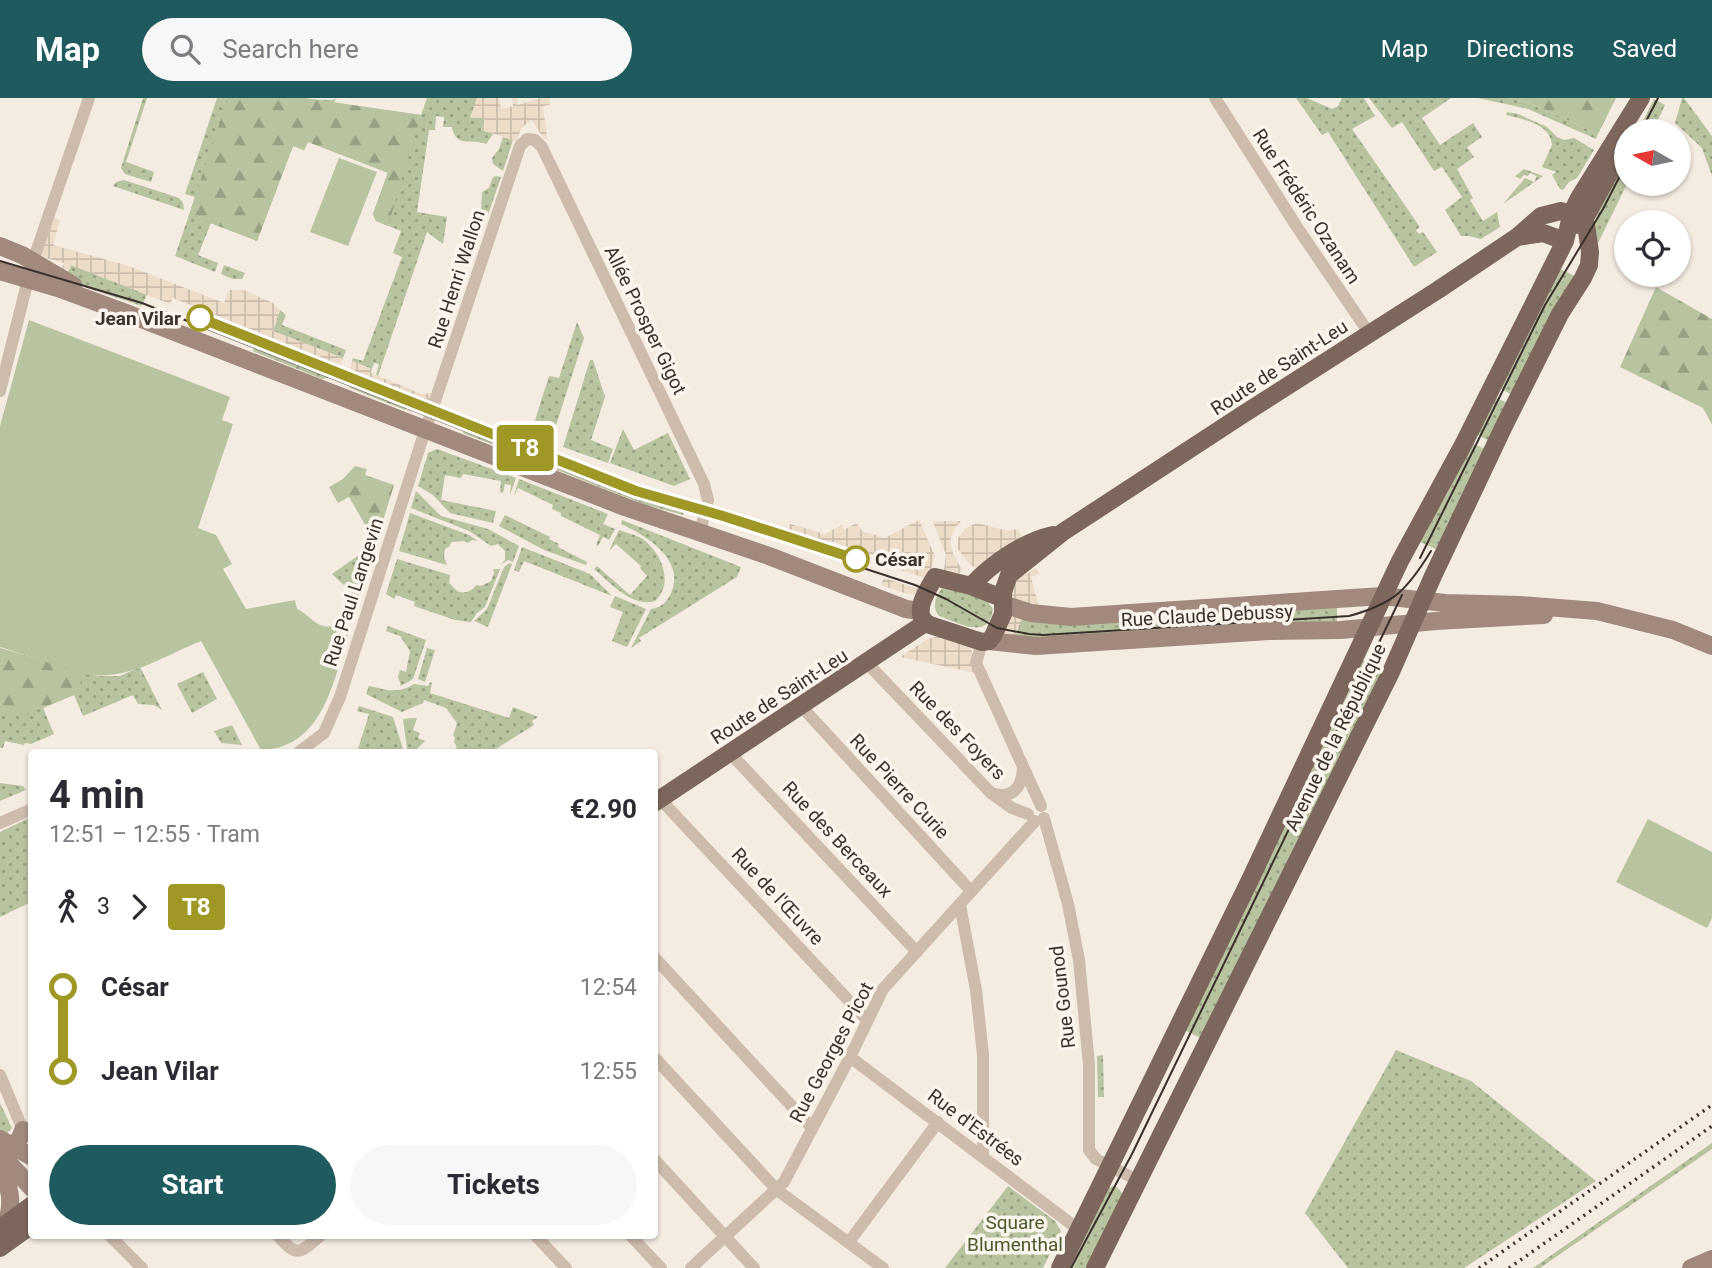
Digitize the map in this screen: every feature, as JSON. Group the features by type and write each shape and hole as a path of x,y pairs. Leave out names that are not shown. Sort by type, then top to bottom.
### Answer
{"main road":[{"path":"1632,119 1641,98"},
{"path":"1639,119 1649,98"},
{"name":"Avenue de la République","path":"1095,1268 1421,623 1517,401 1560,314 1583,278 1589,265 1590,252 1579,215 1581,195 1614,156"},
{"name":"Avenue de la République","path":"1060,1268 1250,880 1405,552 1463,445 1565,241 1579,215 1605,180 1614,161"},
{"name":"Route de Saint-Leu","path":"985,642 1000,621 1010,574 1063,532 1517,237 1548,213 1579,215"},
{"path":"1517,237 1543,233 1565,241"},
{"name":"Route de Saint-Leu","path":"971,586 985,570 1028,544 1063,532"},
{"path":"985,642 922,617 935,577 971,586 1003,601"},
{"name":"Route de Saint-Leu","path":"658,800 867,663 922,617"},
{"path":"3,1226 28,1208"},
{"path":"0,1248 28,1228"}],"street":[{"path":"0,391 33,261 89,98"},
{"name":"Rue Frédéric Ozanam","path":"1215,98 1297,228 1369,334"},
{"name":"Allée Prosper Gigot","path":"524,141 535,140 544,153 707,491 708,504 700,532"},
{"name":"Rue Henri Wallon","path":"425,430 520,146 524,141"},
{"path":"0,246 33,261 126,313"},
{"path":"0,271 126,313 625,507 700,532 922,617"},
{"name":"Rue Paul Langevin","path":"304,749 321,738 330,721 362,631 425,430"},
{"name":"Rue Claude Debussy","path":"1003,601 1031,613 1071,617 1275,605 1350,597 1586,610"},
{"path":"1586,610 1672,630 1712,646"},
{"name":"Rue Claude Debussy","path":"985,642 1028,646 1269,631 1369,628 1586,610"},
{"name":"Rue Gounod","path":"985,642 976,663 1023,768 1068,904 1079,960 1089,1065 1089,1150 1094,1157 1109,1165"},
{"name":"Rue des Foyers","path":"867,663 991,793 1012,808 1037,815"},
{"name":"Rue Pierre Curie","path":"801,706 971,891"},
{"name":"Rue des Berceaux","path":"730,752 917,952"},
{"path":"991,793 1003,796 1013,793 1020,785 1023,768"},
{"name":"Rue de l'Œuvre","path":"658,802 867,1020"},
{"path":"0,823 28,811"},
{"name":"Rue Georges Picot","path":"691,1268 787,1178 883,989 1037,815"},
{"path":"960,905 980,1021 984,1090 983,1156"},
{"path":"658,961 812,1128"},
{"name":"Rue d'Estrées","path":"850,1057 1079,1229"},
{"path":"658,1061 777,1190 883,1268"},
{"path":"0,1075 28,1144"},
{"path":"849,1242 938,1122"},
{"path":"3,1146 21,1137 23,1130"},
{"path":"3,1146 28,1155"},
{"path":"3,1146 28,1182"},
{"path":"658,1163 754,1268"},
{"path":"1109,1165 1139,1181"},
{"path":"0,1167 12,1199 10,1212 3,1226"},
{"path":"113,1239 142,1268"},
{"path":"281,1239 291,1250 298,1252 317,1239"},
{"path":"539,1239 566,1268"},
{"path":"634,1239 661,1268"},
{"path":"1691,1268 1712,1259"}],"green space":[{"path":"143,98 147,98 126,162 154,172 151,182 125,174 121,168"},
{"path":"217,98 336,98 334,103 421,115 427,98 477,98 471,117 485,118 482,130 493,134 486,144 465,142 457,138 452,127 443,127 444,117 436,116 435,130 429,130 417,212 447,217 443,244 427,232 378,376 379,364 374,363 372,369 352,361 353,358 363,361 402,257 393,253 401,231 376,221 373,214 388,172 308,142 304,150 293,146 257,241 211,223 198,255 218,263 215,272 175,256 195,197 185,194"},
{"path":"228,98 305,98 421,115 388,226 376,221 373,214 388,173 308,142 304,150 293,146 257,241 189,215"},
{"path":"1296,98 1307,98 1332,109 1338,106 1342,98 1364,98 1375,116 1352,129 1420,227 1416,230 1419,234 1423,232 1437,252 1414,267 1328,132 1322,135"},
{"path":"1369,98 1451,98 1422,118 1440,145 1473,123 1482,137 1467,147 1474,157 1457,169 1473,198 1470,200 1483,221 1497,212 1500,227 1481,239 1461,236 1445,210 1462,197 1442,167 1434,171 1402,122 1392,128"},
{"path":"1478,98 1508,98 1530,103 1598,134 1596,139 1528,109"},
{"path":"1508,98 1616,98 1598,134 1530,103"},
{"path":"1684,98 1712,136 1712,176 1702,148 1691,138 1691,119 1676,119"},
{"path":"1654,99 1665,105 1659,119 1644,119"},
{"path":"1507,112 1547,127 1564,140 1574,138 1594,150 1577,178 1569,182 1563,190 1560,189 1552,175 1556,172 1542,167 1552,145 1546,132 1528,121 1506,115"},
{"path":"503,137 513,140 503,171 493,164 492,158"},
{"path":"339,158 377,172 348,246 310,232"},
{"path":"1524,169 1543,176 1503,204 1525,178 1534,182 1537,176 1530,173 1520,179 1515,176"},
{"path":"496,176 501,177 488,215 481,212 482,192 489,188"},
{"path":"1614,176 1614,196 1621,196 1597,245 1595,222"},
{"path":"124,180 179,198 184,210 113,186"},
{"path":"71,265 147,294 142,306 87,288 66,277"},
{"path":"224,265 245,273 242,279 221,274"},
{"path":"1558,268 1577,277 1514,396 1499,388"},
{"path":"1656,287 1712,319 1712,425 1703,408 1620,367"},
{"path":"280,310 286,315 282,325 346,350 343,358 273,331"},
{"path":"29,320 230,397 222,420 233,424 198,528 216,535 232,564 223,569 246,609 295,600 297,609 318,624 330,626 344,618 350,629 324,707 300,737 283,746 260,749 201,641 144,666 99,676 83,674 0,647 0,426"},
{"path":"577,322 584,338 551,441 531,433 549,376 559,378"},
{"path":"258,339 338,370 332,377 322,379 253,351"},
{"path":"590,360 593,360 605,397 591,440 613,449 608,463 563,447"},
{"path":"349,375 410,399 405,410 350,388"},
{"path":"1495,397 1509,404 1491,442 1476,434"},
{"path":"467,421 640,489 687,503 683,515 643,504 463,433"},
{"path":"623,429 634,450 668,433 690,479 674,486 610,463"},
{"path":"1472,443 1487,450 1438,550 1418,541 1447,494"},
{"path":"437,449 516,478 510,495 511,485 505,484 503,493 500,492 501,481 463,474 461,478 445,475 441,500 496,511 493,523 450,513 433,495 418,486 428,453"},
{"path":"355,466 367,469 365,475 394,485 378,537 371,535 349,497 338,503 329,487 343,479"},
{"path":"519,479 608,514 603,524 615,529 609,540 603,537 598,546 596,545 600,535 561,516 561,513 552,509 553,505 518,488 514,496"},
{"path":"416,491 441,516 488,529 519,546 513,562 508,560 500,565 505,560 505,551 498,544 491,546 469,531 411,508"},
{"path":"410,513 469,535 478,541 451,542 445,549 447,565 399,551"},
{"path":"505,515 550,537 549,539 559,544 558,547 587,562 586,565 544,550 499,526"},
{"path":"622,520 741,567 737,577 639,638 641,641 631,648 651,609 661,606 668,599 674,581 673,569 661,550 621,524"},
{"path":"619,530 641,538 659,559 665,577 661,594 655,601 630,598 594,569 597,566 630,595 647,576 641,566 616,544 609,551"},
{"path":"371,535 378,537 359,596 351,601 346,587 332,574 369,548"},
{"path":"522,547 590,574 612,596 524,561 519,572 514,570"},
{"path":"397,559 450,575 449,583 461,592 491,581 493,569 500,569 485,607 471,622 455,620 414,606 415,602 396,595 394,599 386,594"},
{"path":"512,564 488,627 474,621 487,609 504,567"},
{"path":"944,586 987,600 993,609 986,625 972,627 939,616 935,609 936,601"},
{"path":"615,596 646,609 627,647 612,641 623,612 610,607"},
{"path":"1337,604 1337,625 1014,640 1022,617"},
{"path":"388,626 426,640 413,679 401,686 398,677 400,670 406,672 410,651 400,636 386,631"},
{"path":"0,648 97,676 120,676 140,667 162,710 154,705 138,704 133,695 83,716 74,695 43,708 54,734 24,745 5,741 3,748 0,748"},
{"path":"0,648 83,674 78,693 23,716 0,716"},
{"path":"427,648 435,650 425,682 418,679"},
{"path":"1363,660 1386,671 1204,1040 1183,1029"},
{"path":"203,672 217,699 192,713 177,684"},
{"path":"432,683 430,693 509,718 513,707 538,717 532,721 534,725 496,749 455,749 453,736 457,723 446,708 424,700 423,703 402,712 366,694 369,686 397,690 414,684 428,686"},
{"path":"359,706 393,717 403,749 358,749 369,714 357,711"},
{"path":"417,718 413,730 420,733 418,738 425,741 417,749 407,749 403,719"},
{"path":"232,725 242,745 221,743 214,731"},
{"path":"0,783 23,786 26,790 0,801"},
{"path":"28,818 28,903 0,917 0,832"},
{"path":"1648,819 1712,852 1712,918 1707,928 1616,882"},
{"path":"1396,1050 1471,1081 1596,1181 1464,1268 1348,1268 1305,1213"},
{"path":"1103,1055 1104,1097 1098,1097 1097,1056"},
{"path":"0,1103 12,1128 4,1136 0,1134"},
{"path":"1712,1143 1712,1149 1540,1268 1533,1268"},
{"name":"Square Blumenthal","path":"1008,1186 1055,1221 1061,1231 1043,1268 945,1268"},
{"path":"1114,1186 1123,1195 1088,1268 1066,1268 1108,1188"}],"shaded area":[{"path":"477,98 499,98 501,109 513,106 512,98 517,98 518,105 540,98 550,98 550,105 543,106 547,138 544,139 532,120 521,128 517,141 481,130 485,118 470,118"},
{"path":"53,217 60,220 53,245 126,265 224,303 229,290 244,290 273,303 280,310 273,331 343,358 338,370 231,328 233,322 173,298 170,304 71,265 69,270 62,269 64,263 42,257"},
{"path":"352,361 372,369 371,373 422,394 434,393 429,407 416,402 411,413 405,410 409,398 349,375"},
{"path":"919,520 935,556 928,579 888,566 889,560 830,541 828,546 787,533 790,524 825,534 842,525 844,530 856,523 862,531 885,538"},
{"path":"961,521 954,529 950,541 961,573 944,570 946,555 933,522"},
{"path":"977,523 1008,531 1018,529 1024,539 978,567 971,566 958,549 958,538 966,528"},
{"path":"1036,568 1039,573 1031,577 1039,607 1025,606 1011,597 1010,589 1022,572 1025,575"},
{"path":"884,578 922,590 916,594 907,594 881,585"},
{"path":"1010,614 1022,617 1014,640 1003,638 1002,629"},
{"path":"935,637 943,637 971,647 976,673 900,657"}],"tram line":[{"path":"1647,119 1658,98"},
{"path":"1420,558 1545,305 1614,187"},
{"path":"0,261 142,303 635,498 722,522 915,585 997,628 1043,635 1349,616 1377,606 1398,594 1431,551"},
{"name":"T8","path":"200,318 636,491 856,559"},
{"path":"1071,1268 1132,1154 1402,595"}],"railway":[{"path":"1479,1268 1712,1105"},
{"path":"1509,1268 1712,1126"}],"place":[{"name":"Jean Vilar","path":"200,318"},
{"name":"César","path":"856,559"}]}
